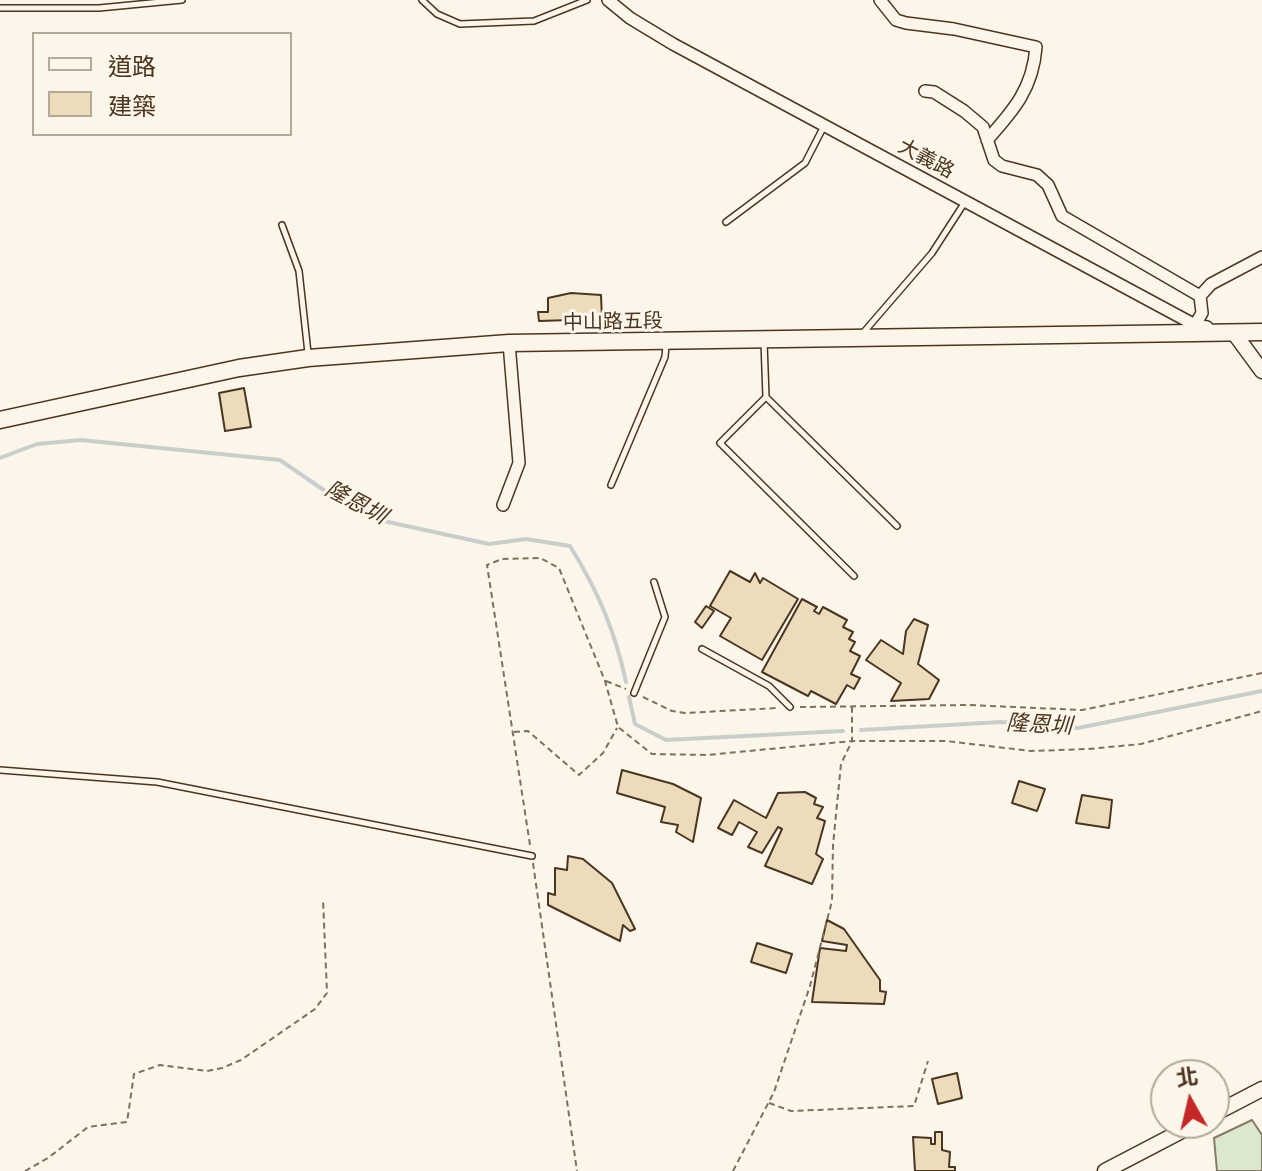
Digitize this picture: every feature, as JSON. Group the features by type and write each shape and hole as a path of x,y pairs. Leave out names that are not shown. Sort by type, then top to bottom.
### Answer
{"main road":[{"name":"中山路五段","path":"0,420 223,371 308,358 509,343 1262,332"}],"street":[{"name":"大義路","path":"608,0 630,18 673,44 1195,325 1234,333"},
{"path":"880,0 896,20 1036,47 1034,70 1023,99 987,140"},
{"path":"925,91 934,92 983,127 994,160 1002,166 1037,175 1048,185 1062,216 1200,296"},
{"path":"1195,325 1202,313 1200,296 1211,284 1262,257"},
{"path":"1234,333 1262,371"},
{"path":"503,505 519,463 509,343"},
{"path":"1230,1106 1262,1089"},
{"path":"1105,1171 1166,1139"}],"lane":[{"path":"0,8 99,8 182,0"},
{"path":"422,0 437,14 460,24 534,21 587,0"},
{"path":"726,222 805,163 824,125"},
{"path":"858,339 932,253 965,201"},
{"path":"282,225 299,271 308,358"},
{"path":"764,340 766,397 897,526"},
{"path":"611,485 665,357 666,342"},
{"path":"766,397 720,443 854,576"},
{"path":"634,693 665,617 654,582"},
{"path":"702,649 769,686 790,707"},
{"path":"0,770 157,782 532,856"}],"path":[{"path":"577,1171 487,565 502,559 540,558 559,568 605,681 618,727 652,754 707,755 852,741 946,741 1031,751 1088,749 1141,744 1262,711"},
{"path":"605,681 672,711 685,713 790,707 969,705 1082,710 1262,673"},
{"path":"733,1171 768,1102 810,986 832,901 833,845 841,764 852,741 852,706"},
{"path":"512,732 528,731 579,775 603,753 618,727"},
{"path":"25,1171 48,1158 88,1127 127,1122 134,1074 160,1065 207,1071 222,1068 286,1032 315,1009 327,993 323,899"},
{"path":"768,1102 791,1111 914,1106 928,1061"}],"green space":[{"path":"1252,1120 1262,1135 1262,1171 1217,1171 1214,1139 1230,1139 1230,1130"}],"building":[{"path":"571,293 601,295 602,319 539,321 538,312 548,312 548,298"},
{"path":"244,388 251,427 225,431 219,393"},
{"path":"730,571 750,582 755,573 760,583 763,578 798,599 762,660 720,636 731,618 710,606"},
{"path":"802,599 817,607 814,611 819,614 823,607 847,620 843,627 853,632 849,639 855,642 850,651 860,656 851,674 860,678 854,689 847,685 836,704 811,691 808,696 762,672"},
{"path":"706,606 714,611 702,628 695,622"},
{"path":"914,619 928,625 918,664 939,680 929,699 891,701 901,683 866,660 881,640 903,654 906,631"},
{"path":"622,770 673,784 701,798 693,842 676,832 678,825 661,822 665,807 617,793"},
{"path":"1019,781 1045,789 1037,811 1012,803"},
{"path":"805,792 816,798 814,804 823,807 817,818 825,821 816,854 823,859 812,884 765,866 782,829 778,827 762,853 748,847 757,832 739,822 732,835 718,828 734,800 766,818 778,793"},
{"path":"1082,795 1112,800 1109,828 1076,823"},
{"path":"568,856 583,859 612,883 635,929 630,931 623,925 620,941 548,905 548,893 555,895 555,868 567,870"},
{"path":"827,920 844,929 880,980 880,991 886,992 884,1004 812,1002 820,948 846,951 847,945 822,941"},
{"path":"757,943 792,954 786,973 751,962"},
{"path":"957,1073 962,1098 938,1104 932,1079"},
{"path":"935,1132 942,1132 942,1150 950,1152 949,1167 955,1167 955,1171 915,1171 913,1137 931,1138 931,1144 935,1144"}],"waterway":[{"name":"隆恩圳","path":"0,458 37,444 81,440 280,460 331,495 379,520 489,544 526,539 570,546 604,612 626,682"},
{"name":"隆恩圳","path":"861,730 1001,722 1078,728 1262,691"},
{"name":"隆恩圳","path":"629,697 635,724 666,740 843,731"}]}
